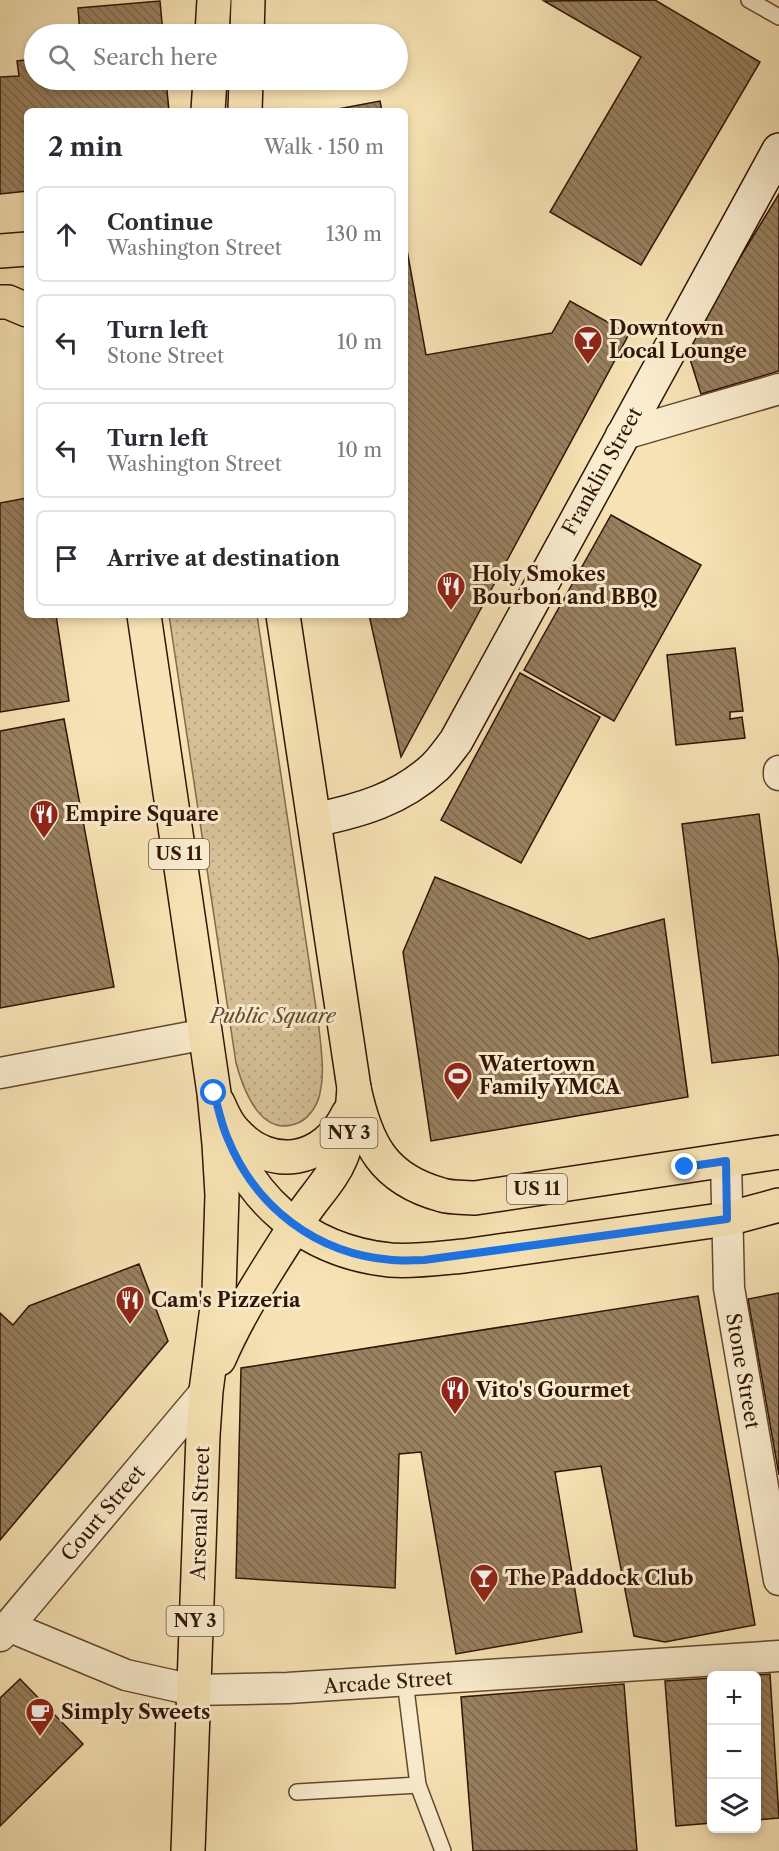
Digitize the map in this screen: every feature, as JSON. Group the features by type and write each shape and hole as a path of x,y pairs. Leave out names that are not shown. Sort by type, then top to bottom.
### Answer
{"main road":[{"path":"213,24 214,0"},
{"path":"247,24 248,0"},
{"path":"208,108 209,90"},
{"path":"245,108 246,90"},
{"path":"0,251 24,249"},
{"path":"0,285 24,284"},
{"path":"0,302 24,309"},
{"name":"US 11","path":"144,618 214,1093 227,1137 248,1178 273,1209 295,1227 333,1246 359,1255 392,1260 424,1260 727,1219 779,1205"},
{"name":"US 11","path":"283,618 354,1088 361,1120 374,1149 392,1171 443,1196 475,1198 779,1152"},
{"path":"214,1093 232,1130 246,1143 265,1154 285,1158 305,1155 325,1145 340,1130 350,1108 354,1088"},
{"name":"NY 3","path":"206,1391 225,1345 295,1227 312,1200 332,1175 344,1150 352,1120 354,1088"},
{"name":"NY 3","path":"206,1391 219,1292 222,1240 222,1195 214,1093"},
{"path":"332,1175 352,1169 373,1168 392,1171"},
{"name":"Arsenal Street","path":"188,1851 206,1391"}],"street":[{"name":"Franklin Street","path":"314,820 349,813 379,803 411,787 436,766 456,741 621,435 779,150"},
{"path":"621,435 779,389"},
{"path":"0,1073 206,1034"},
{"name":"Stone Street","path":"726,1161 729,1288 779,1580"},
{"name":"Court Street","path":"4,1631 206,1391"},
{"name":"Arcade Street","path":"4,1631 126,1674 193,1690 288,1688 779,1656"}],"lane":[{"path":"749,0 779,17"},
{"path":"405,1681 418,1785 444,1851"},
{"path":"297,1792 418,1785"}],"green space":[{"name":"Public Square","path":"169,618 257,618 319,1028 322,1077 315,1106 304,1120 287,1126 265,1119 250,1099 236,1063"}],"building":[{"path":"655,0 760,62 641,265 550,212 641,57 544,1"},
{"path":"160,1 162,24 79,24 78,8"},
{"path":"24,60 24,90 167,90 169,108 24,108 24,191 0,194 0,77 19,76 17,61"},
{"path":"380,101 381,108 343,108"},
{"path":"779,194 779,371 701,394 686,346"},
{"path":"408,256 426,355 552,333 570,301 629,334 401,757 370,618 408,618"},
{"path":"24,499 24,618 56,618 69,701 0,712 0,503"},
{"path":"611,515 701,565 614,721 524,670"},
{"path":"735,648 743,711 730,712 730,719 742,717 745,738 676,745 667,655"},
{"path":"520,673 600,717 521,863 441,820"},
{"path":"64,719 114,987 0,1008 0,731"},
{"path":"759,814 779,965 779,1055 712,1063 682,824"},
{"path":"435,877 589,939 664,919 688,1097 431,1141 403,952"},
{"path":"139,1264 168,1341 0,1540 0,1313 13,1325 29,1306"},
{"path":"779,1293 779,1475 748,1299"},
{"path":"698,1296 755,1625 665,1642 634,1636 601,1466 555,1472 582,1632 456,1654 421,1452 399,1454 395,1588 236,1578 241,1368"},
{"path":"770,1674 779,1818 761,1820 761,1725 761,1675"},
{"path":"707,1678 707,1823 676,1826 665,1681"},
{"path":"20,1679 83,1744 0,1826 0,1698"},
{"path":"624,1684 637,1851 473,1851 461,1697"}],"place":[{"name":"Downtown Local Lounge","path":"588,366"},
{"name":"Holy Smokes Bourbon and BBQ","path":"451,612"},
{"name":"Empire Square","path":"44,840"},
{"name":"Watertown Family YMCA","path":"458,1102"},
{"name":"Cam's Pizzeria","path":"130,1326"},
{"name":"Vito's Gourmet","path":"455,1416"},
{"name":"The Paddock Club","path":"484,1604"},
{"name":"Simply Sweets","path":"40,1738"}],"route":[{"path":"214,1093 227,1137 248,1178 273,1209 295,1227 333,1246 359,1255 392,1260 424,1260 727,1219 726,1161 685,1167"}]}
